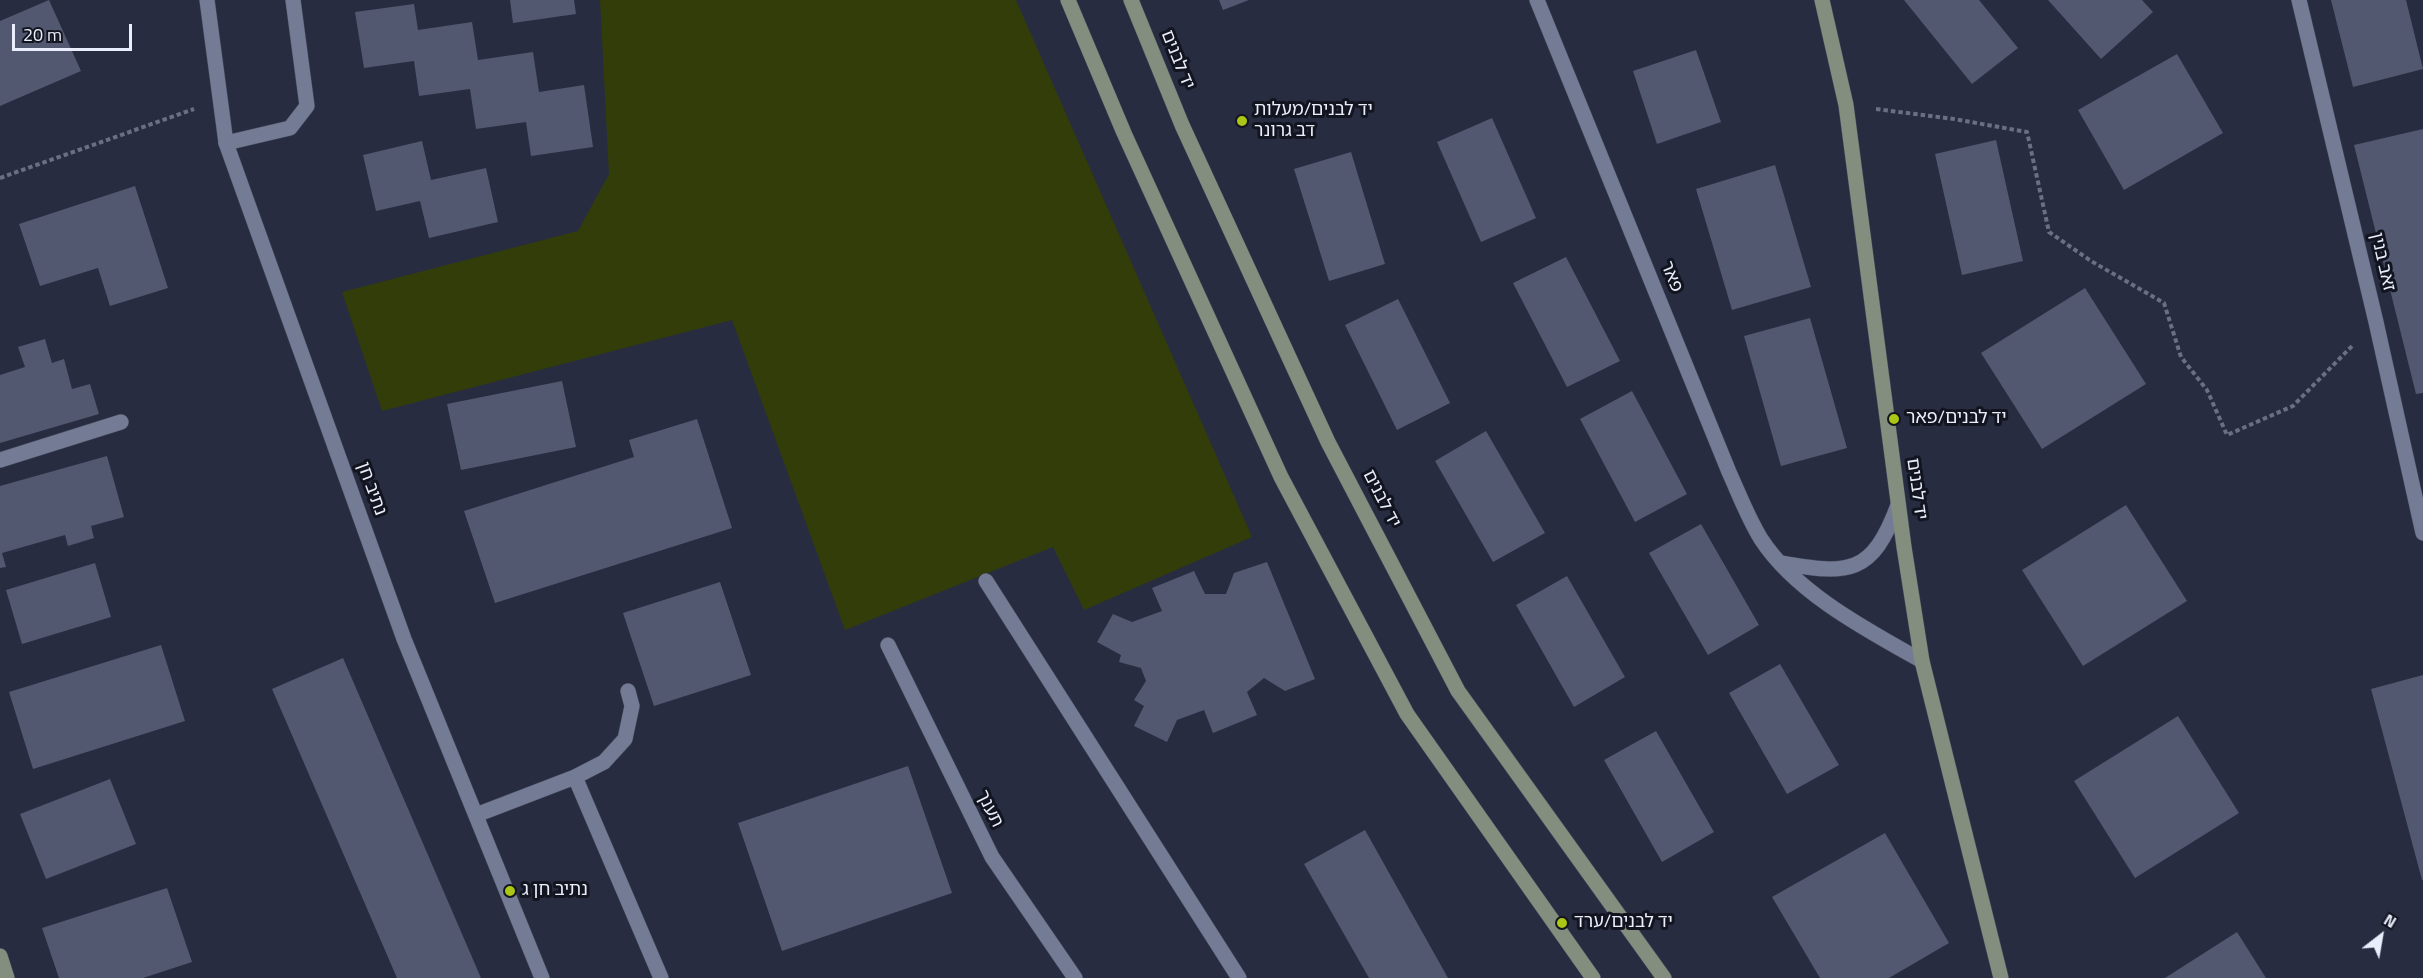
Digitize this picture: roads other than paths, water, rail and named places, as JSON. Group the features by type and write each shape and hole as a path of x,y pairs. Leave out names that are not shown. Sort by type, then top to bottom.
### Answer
{"street":[{"name":"נתיב חן","path":"207,0 226,143 404,639 542,978"},
{"path":"226,143 290,128 307,106 293,0"},
{"path":"1068,0 1124,133 1281,477 1407,714 1593,978"},
{"name":"יד לבנים","path":"1131,0 1182,125 1329,442 1458,691 1664,978"},
{"name":"פאר","path":"1537,0 1729,472 1760,538 1779,563 1817,595 1847,616 1922,661"},
{"name":"יד לבנים","path":"1822,0 1846,105 1898,505 1922,661 2001,978"},
{"name":"זאב בנין","path":"2299,0 2376,322 2423,533"},
{"path":"0,460 121,422"},
{"path":"1779,563 1823,570 1848,569 1871,556 1888,531 1898,505"},
{"path":"986,581 1239,978"},
{"name":"תענך","path":"888,645 992,857 1076,978"},
{"path":"476,815 575,777 604,762 625,739 632,706 628,691"},
{"path":"575,777 661,978"},
{"path":"0,956 7,978"}],"place":[{"name":"יד לבנים/מעלות דב גרונר","path":"1242,121"},
{"name":"יד לבנים/פאר","path":"1894,419"},
{"name":"נתיב חן ג","path":"510,891"},
{"name":"יד לבנים/ערד","path":"1562,923"}]}
